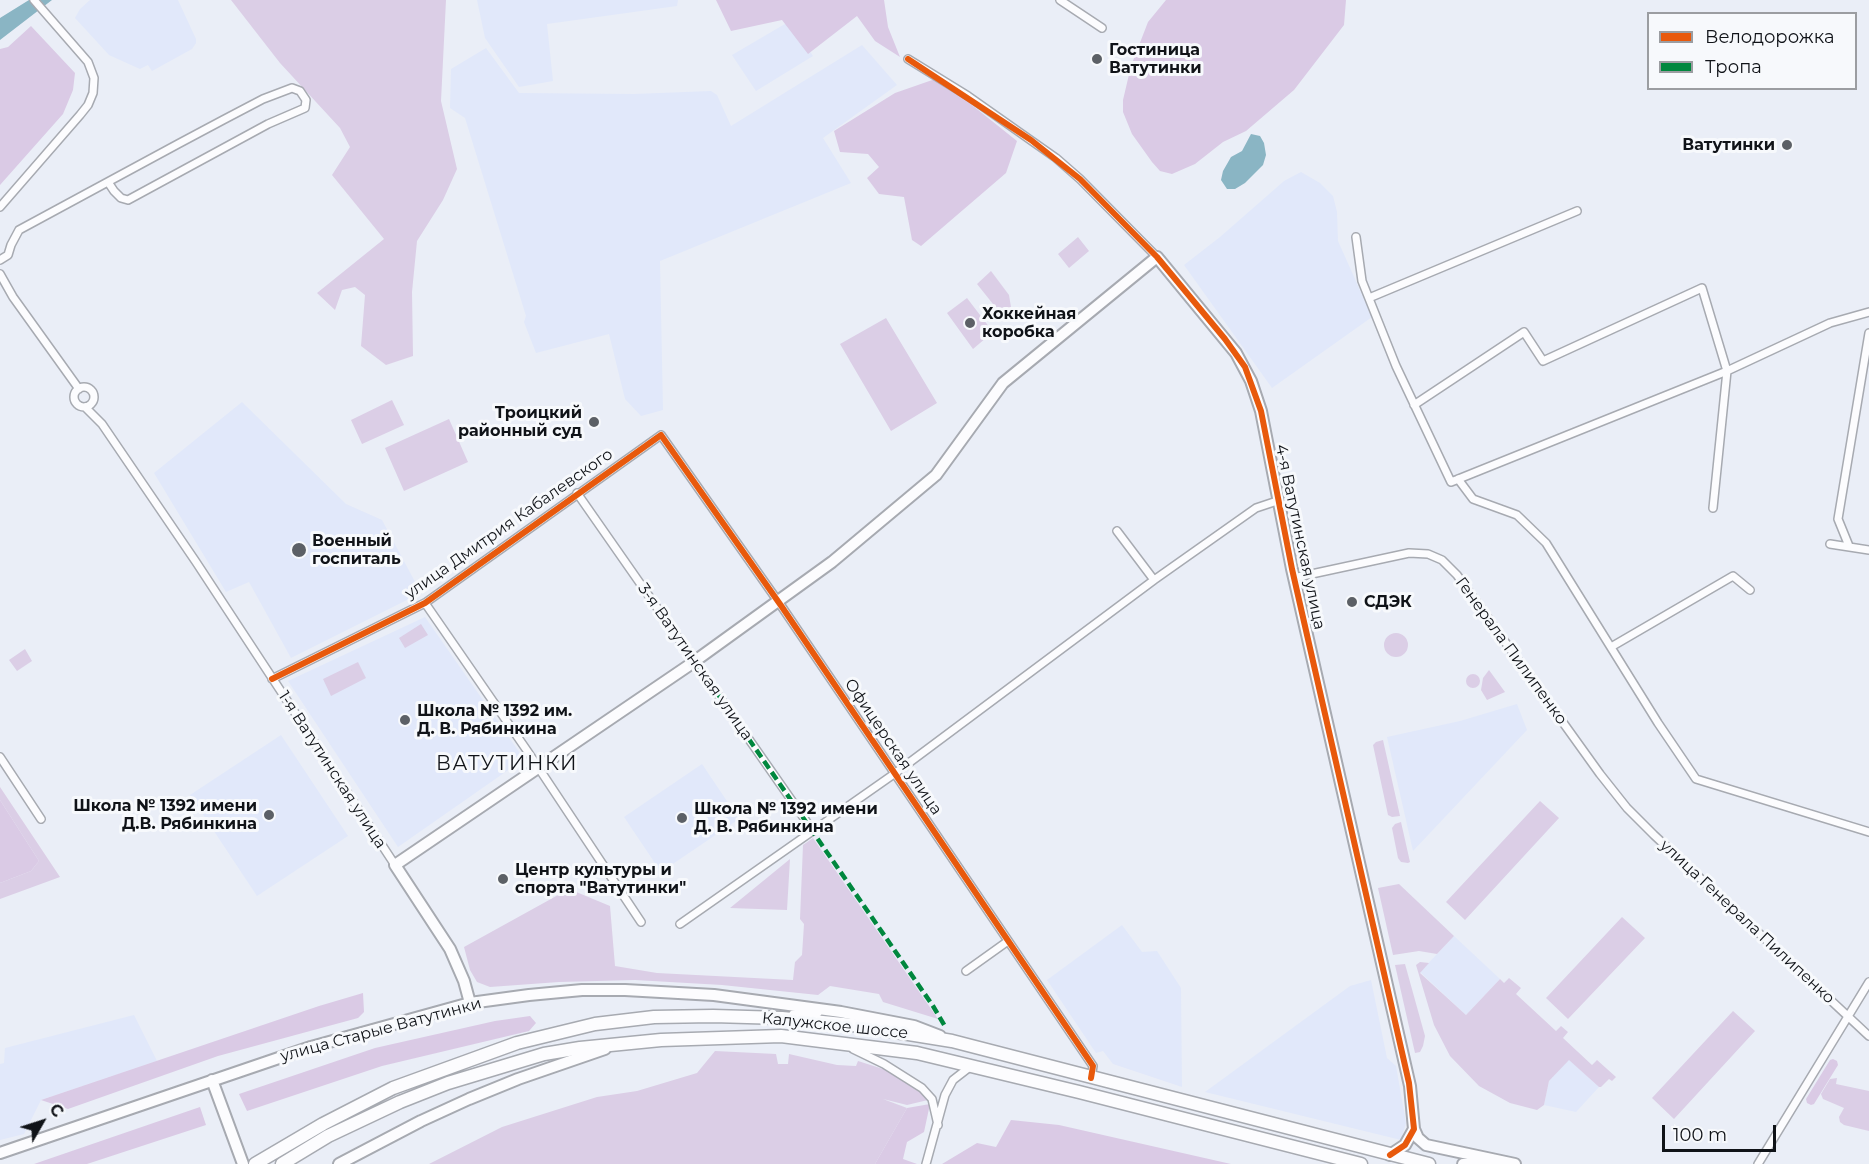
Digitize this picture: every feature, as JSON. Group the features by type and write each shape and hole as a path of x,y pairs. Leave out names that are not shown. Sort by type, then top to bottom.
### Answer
{"highway":[{"name":"Калужское шоссе","path":"256,1163 323,1124 393,1089 517,1042 595,1024 654,1017 742,1017 782,1018 853,1025 952,1041 1430,1164"},
{"name":"Калужское шоссе","path":"282,1164 328,1136 400,1102 448,1083 544,1054 661,1040 729,1036 781,1036 917,1053 973,1065 1361,1164"}],"street":[{"path":"0,207 80,116 93,93 94,78 88,62 34,0"},
{"path":"1060,0 1102,28"},
{"name":"4-я Ватутинская улица","path":"908,59 978,103 1056,158 1080,179 1157,257 1226,339 1245,367 1261,411 1293,578 1404,1057 1412,1096 1414,1129"},
{"path":"0,260 9,255 11,245 19,230 108,182 263,99 292,88 300,91 306,100 304,108 268,124 128,200 114,192 108,182"},
{"path":"1369,298 1577,211"},
{"path":"1356,237 1362,281 1396,366 1450,482 1727,371 1830,323 1869,312"},
{"path":"395,865 778,602 927,485 1003,383 1157,257"},
{"path":"0,274 13,297 79,389"},
{"path":"1414,405 1524,332 1543,361 1702,288 1727,371 1713,508"},
{"path":"1849,546 1838,519 1869,333"},
{"path":"85,387 91,391 93,400 85,407 79,406 74,400 74,394 85,387"},
{"name":"1-я Ватутинская улица","path":"93,400 102,424"},
{"name":"1-я Ватутинская улица","path":"85,407 102,424 228,609 450,949 464,981 470,1003"},
{"name":"Офицерская улица","path":"661,435 778,602 1093,1066 1091,1078"},
{"name":"улица Дмитрия Кабалевского","path":"272,679 425,603 661,435"},
{"path":"1458,479 1473,499 1517,515 1546,543 1696,779 1869,832"},
{"name":"3-я Ватутинская улица","path":"577,493 813,831"},
{"path":"680,924 894,774 1154,580 1256,508 1277,501"},
{"path":"1117,531 1154,580"},
{"path":"1830,543 1869,550"},
{"name":"Генерала Пилипенко","path":"1293,578 1409,552 1428,554 1442,560 1457,575 1627,808"},
{"path":"1611,647 1733,576 1750,590"},
{"path":"425,603 539,768 641,922"},
{"path":"0,757 41,819"},
{"name":"улица Генерала Пилипенко","path":"1627,808 1662,844 1869,1036"},
{"path":"966,971 1008,941"},
{"path":"1758,1164 1869,982"},
{"name":"улица Старые Ватутинки","path":"0,1153 311,1047 470,1003 561,992 625,990 734,997 842,1012 914,1026 952,1041"},
{"path":"742,1017 842,1012"},
{"path":"842,1043 884,1064 928,1093 934,1104 938,1125"},
{"path":"339,1164 469,1099 615,1045"},
{"path":"926,1164 945,1095 953,1080 973,1065"},
{"path":"212,1080 243,1164"},
{"path":"1390,1155 1405,1145 1414,1129"},
{"path":"1414,1129 1418,1138 1426,1145 1515,1164"},
{"path":"1463,1164 1499,1164"}],"shaded area":[{"path":"90,0 178,0 196,43 192,49 152,71 148,65 140,69 109,55 75,18 80,9"},
{"path":"231,0 446,0 441,101 457,169 443,200 417,241 412,292 413,356 386,365 361,346 365,295 355,287 342,290 335,310 317,293 384,239 332,175 350,147 340,128 280,63"},
{"path":"477,0 678,0 677,6 547,24 553,81 519,87 485,38"},
{"path":"716,0 884,0 888,27 900,57 875,41 857,16 808,54 782,20 731,31"},
{"path":"1166,0 1346,0 1344,25 1294,90 1246,131 1223,142 1195,164 1172,174 1160,171 1152,162 1132,134 1123,112 1123,100 1131,66 1148,22"},
{"path":"790,21 813,56 756,91 732,55"},
{"path":"31,26 75,73 73,90 63,114 0,185 0,49 8,47"},
{"path":"862,45 897,85 823,138 851,183 660,261 663,410 641,416 625,399 609,334 536,353 524,322 526,316 465,118 450,108 451,69 486,48 519,93 634,94 711,91 717,95 731,126"},
{"path":"938,78 1017,141 1006,173 921,246 912,240 904,197 879,194 867,178 879,167 868,154 840,152 834,131 895,93"},
{"path":"1301,172 1320,183 1333,196 1337,212 1338,241 1372,317 1272,388 1184,265 1284,181"},
{"path":"1078,237 1089,251 1069,268 1058,254"},
{"path":"991,271 1009,295 1012,313 1005,319 977,284"},
{"name":"Хоккейная коробка","path":"967,298 993,332 973,349 947,313"},
{"path":"886,318 937,403 891,431 840,344"},
{"path":"392,400 404,425 362,444 351,420"},
{"name":"Военный госпиталь","path":"242,402 346,504 382,520 421,593 291,658 249,582 226,592 154,473"},
{"path":"449,419 468,462 404,491 385,448"},
{"name":"Школа № 1392 им. Д. В. Рябинкина","path":"425,617 524,759 398,847 288,681"},
{"path":"421,624 428,635 405,648 399,638"},
{"path":"1396,633 1405,636 1408,645 1405,654 1396,657 1387,654 1384,645 1387,636"},
{"path":"25,649 32,661 17,671 9,660"},
{"path":"358,662 366,678 331,696 323,679"},
{"path":"1489,670 1505,692 1487,700 1481,690 1483,678"},
{"path":"1473,674 1478,676 1480,681 1478,686 1473,688 1468,686 1466,681 1468,676"},
{"path":"1517,704 1527,730 1413,851 1387,737 1460,721"},
{"name":"Школа № 1392 имени Д.В. Рябинкина","path":"281,735 348,836 257,896 190,795"},
{"path":"1383,740 1400,816 1388,815 1373,745"},
{"name":"Школа № 1392 имени Д. В. Рябинкина","path":"702,764 739,819 661,872 624,817"},
{"path":"0,787 60,877 0,899 0,883 31,871 39,861 0,800"},
{"path":"0,800 39,861 31,871 0,883"},
{"path":"1540,801 1559,818 1465,920 1446,902"},
{"path":"1401,822 1410,862 1408,863 1401,862 1398,858 1392,828"},
{"path":"813,838 938,1019 883,1002 879,994 830,986 818,995 722,985 635,980 490,987 477,982 470,970 464,947 569,889 610,906 615,966 657,973 793,980 795,962 802,955 804,924 800,919 803,845"},
{"path":"790,859 787,910 730,908"},
{"path":"1399,884 1454,936 1437,954 1419,951 1393,955 1378,888"},
{"path":"1622,917 1645,938 1568,1019 1546,998"},
{"path":"1122,925 1142,952 1157,951 1181,988 1182,1087 1113,1064 1103,1051 1096,1053 1047,980"},
{"path":"1454,936 1500,979 1466,1015 1420,972"},
{"path":"1420,962 1429,963 1420,973 1466,1015 1500,979 1504,983 1509,978 1521,988 1516,994 1556,1031 1561,1026 1568,1032 1563,1038 1592,1065 1597,1060 1616,1077 1612,1081 1609,1079 1599,1087 1569,1060 1549,1081 1544,1105 1537,1110 1510,1103 1479,1086 1450,1056 1434,1025 1416,965"},
{"path":"1405,964 1425,1036 1420,1052 1415,1053 1395,965"},
{"path":"1371,980 1387,1058 1396,1066 1406,1123 1401,1140 1205,1092 1350,986"},
{"path":"363,993 364,1012 358,1018 218,1056 68,1109 41,1100 319,1006"},
{"path":"1733,1011 1755,1031 1674,1119 1652,1098"},
{"path":"134,1015 157,1061 41,1100 24,1134 0,1140 0,1064 4,1063 5,1048"},
{"path":"530,1016 536,1023 529,1031 382,1066 247,1111 239,1094 375,1048 495,1021"},
{"path":"715,1051 776,1054 778,1064 788,1064 789,1054 837,1065 856,1066 858,1061 902,1075 924,1090 928,1100 907,1105 883,1099 907,1108 875,1164 429,1164 502,1127 597,1097 637,1091 697,1073"},
{"path":"1569,1059 1599,1087 1576,1112 1544,1105 1549,1081"},
{"path":"1833,1059 1838,1065 1814,1104 1807,1103 1806,1099 1830,1060"},
{"path":"1837,1078 1836,1084 1869,1091 1869,1131 1844,1125 1840,1122 1839,1117 1844,1108 1823,1099 1821,1094 1830,1079"},
{"path":"930,1104 924,1132 907,1142 903,1159 917,1164 875,1164 907,1108"},
{"path":"200,1107 206,1125 87,1164 34,1164"},
{"path":"1011,1120 1059,1125 1231,1164 942,1164 977,1143 996,1147"}],"water":[{"path":"29,0 52,0 0,40 0,18"},
{"path":"1251,134 1260,136 1264,143 1266,155 1263,165 1245,183 1235,189 1227,189 1221,180 1223,171 1231,157 1242,151"}],"marked path":[{"path":"695,661 946,1028"}],"cycle path":[{"path":"908,59 1031,140 1080,179 1157,257 1225,339 1245,367 1261,411 1292,569 1409,1083 1414,1129 1405,1145 1390,1155"},
{"path":"272,679 425,603 661,435 782,607 1093,1066 1091,1078"}],"place":[{"name":"Гостиница Ватутинки","path":"1097,59"},
{"name":"Ватутинки","path":"1787,145"},
{"name":"Хоккейная коробка","path":"970,323"},
{"name":"Троицкий районный суд","path":"594,422"},
{"name":"Военный госпиталь","path":"299,550"},
{"name":"СДЭК","path":"1352,602"},
{"name":"Школа № 1392 им. Д. В. Рябинкина","path":"405,720"},
{"name":"Школа № 1392 имени Д.В. Рябинкина","path":"269,815"},
{"name":"Школа № 1392 имени Д. В. Рябинкина","path":"682,818"},
{"name":"Центр культуры и спорта \"Ватутинки\"","path":"503,879"}],"district":[{"name":"ВАТУТИНКИ","path":"507,764"}]}
